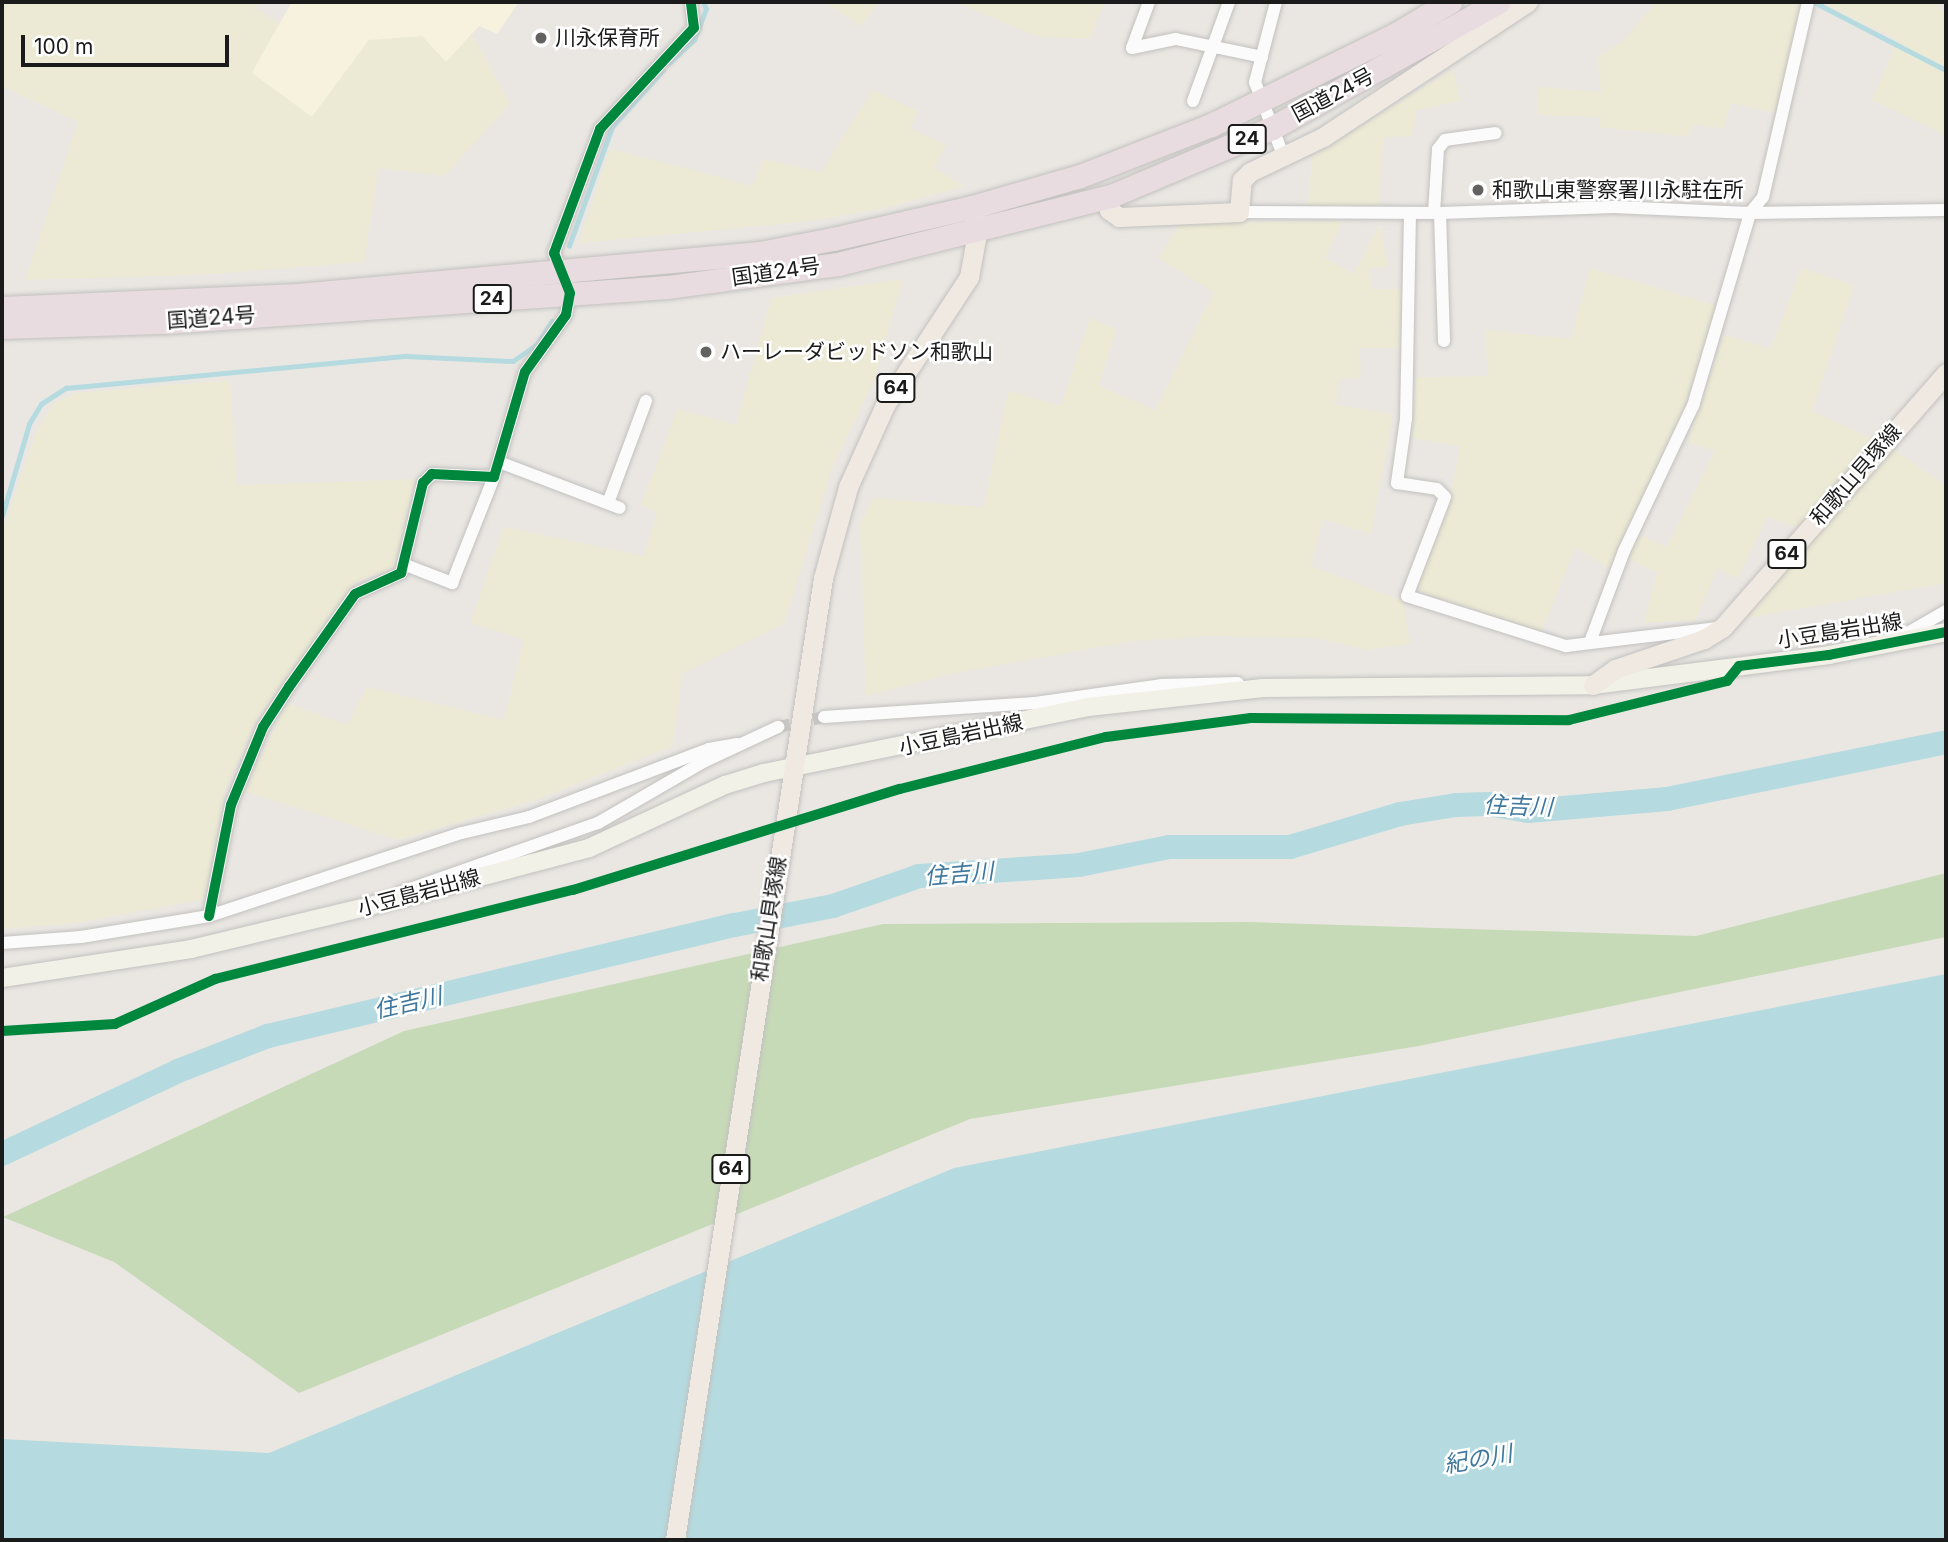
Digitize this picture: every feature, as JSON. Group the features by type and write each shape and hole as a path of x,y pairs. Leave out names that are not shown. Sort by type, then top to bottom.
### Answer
{"highway":[{"name":"国道24号","path":"2,327 165,322 565,283 760,253 972,207 1080,176 1262,101 1396,34 1450,2"},
{"name":"国道24号","path":"2,308 565,283 667,287 838,264 977,233 1106,197 1272,128 1498,2"}],"main road":[{"path":"1106,197 1109,210 1119,217 1238,212 1242,180 1260,164 1323,137 1528,2"},
{"name":"和歌山貝塚線","path":"675,1540 823,578 848,487 885,405 969,277 977,233 972,207"},
{"name":"和歌山貝塚線","path":"1593,685 1615,668 1704,639 1723,627 1946,373"},
{"name":"小豆島岩出線","path":"2,978 191,950 370,906 589,848 725,785 793,767 1088,707 1263,688 1593,685 1891,643 1946,632"}],"street":[{"path":"403,564 452,583 494,477 525,372 566,314 565,283 554,253 600,129 694,27 691,2"},
{"path":"1149,2 1132,48 1176,39 1262,57"},
{"path":"1193,101 1229,2"},
{"path":"1276,2 1255,82 1283,155"},
{"path":"1590,642 1624,551 1693,406 1750,213 1763,197 1808,2"},
{"path":"1444,341 1437,213 1438,149 1445,140 1496,132"},
{"path":"1238,212 1437,213 1614,207 1750,213 1946,210"},
{"path":"1410,213 1406,419 1397,483 1437,489 1445,497 1407,596 1566,646 1723,627"},
{"path":"499,462 614,505 646,401"},
{"path":"209,916 231,805 263,727 355,594 401,573 423,483 432,474 494,477"},
{"path":"1891,643 1909,628 1946,611"},
{"path":"824,717 1035,703 1161,685 1237,683 1263,688"},
{"path":"370,906 425,880 523,852 598,823 738,744 778,727"},
{"path":"2,943 81,936 209,916 462,834 529,817 709,749 738,744"}],"shaded area":[{"path":"2,2 258,2 256,9 279,23 252,73 312,117 369,40 422,36 446,62 472,34 510,104 444,176 379,168 364,262 199,275 25,280 78,122 2,86"},
{"path":"292,2 519,2 497,34 479,26 446,62 369,40 312,117 251,73"},
{"path":"824,2 879,2 861,26"},
{"path":"955,2 1104,2 1090,39 1039,37"},
{"path":"1656,2 1805,2 1776,113 1731,103 1723,129 1693,124 1688,137 1599,127 1599,117 1537,115 1538,87 1601,92 1597,57 1624,40"},
{"path":"1820,2 1940,2 1937,8 1946,13 1946,135 1872,100 1898,40"},
{"path":"1453,69 1460,101 1417,110 1411,136 1383,137 1379,205 1308,207 1312,157"},
{"path":"873,90 918,111 910,129 946,145 934,168 965,186 885,208 811,221 579,243 610,149 753,186 763,159 821,172"},
{"path":"1342,221 1325,258 1354,274 1380,224 1388,267 1370,268 1371,289 1402,289 1403,348 1360,348 1361,378 1339,379 1336,405 1393,414 1371,534 1323,519 1311,566 1403,601 1410,644 1368,650 1317,638 1208,636 1133,641 954,673 866,696 860,523 874,498 984,507 1008,391 1061,406 1090,318 1116,329 1099,385 1155,411 1214,292 1158,258 1181,223"},
{"path":"1590,268 1718,306 1673,443 1611,570 1575,547 1541,633 1416,590 1450,498 1460,446 1412,438 1416,377 1488,376 1485,330 1571,339"},
{"path":"1801,268 1854,285 1812,411 1878,441 1802,529 1767,517 1738,578 1717,569 1695,620 1644,623 1657,572 1627,559 1640,535 1667,547 1715,451 1688,442 1724,335 1771,349"},
{"path":"903,279 875,377 832,468 784,624 682,673 673,746 535,800 398,840 244,791 287,703 347,725 367,687 504,720 524,640 470,623 504,527 644,556 657,513 641,505 678,409 736,425 771,298"},
{"path":"230,380 237,485 415,479 394,568 356,582 256,721 226,788 204,899 76,923 2,929 2,533 38,427 53,404 76,393"},
{"path":"1890,447 1946,486 1946,583 1736,620"}],"green space":[{"path":"1946,873 1946,937 1419,1046 970,1119 299,1393 114,1262 3,1217 404,1031 883,924 1250,922 1696,936"}],"water":[{"name":"紀の川","path":"1946,974 1946,1540 2,1540 2,1439 269,1453 954,1168"}],"waterway":[{"path":"669,63 694,40 706,9 703,2"},
{"path":"1390,2 1408,2"},
{"path":"1814,2 1946,70"},
{"path":"569,246 612,127 663,70"},
{"path":"2,516 29,424 41,404 66,388 406,356 513,361 537,344 552,321"},
{"name":"住吉川","path":"2,1154 178,1071 268,1036 735,925 833,906 919,876 1079,865 1169,847 1290,847 1400,814 1456,805 1488,804 1528,811 1667,799 1946,742"}],"tunnel":[{"path":"778,727 824,717"}],"cycle path":[{"path":"209,916 231,805 263,727 355,594 401,573 423,483 432,474 494,477 525,372 566,315 570,293 554,253 600,129 694,28 691,2"},
{"path":"2,1031 115,1024 215,979 573,890 900,789 1106,737 1251,718 1569,720 1727,681 1739,666 1829,655 1946,632"}],"place":[{"name":"川永保育所","path":"541,38"},
{"name":"和歌山東警察署川永駐在所","path":"1478,190"},
{"name":"ハーレーダビッドソン和歌山","path":"706,352"}]}
